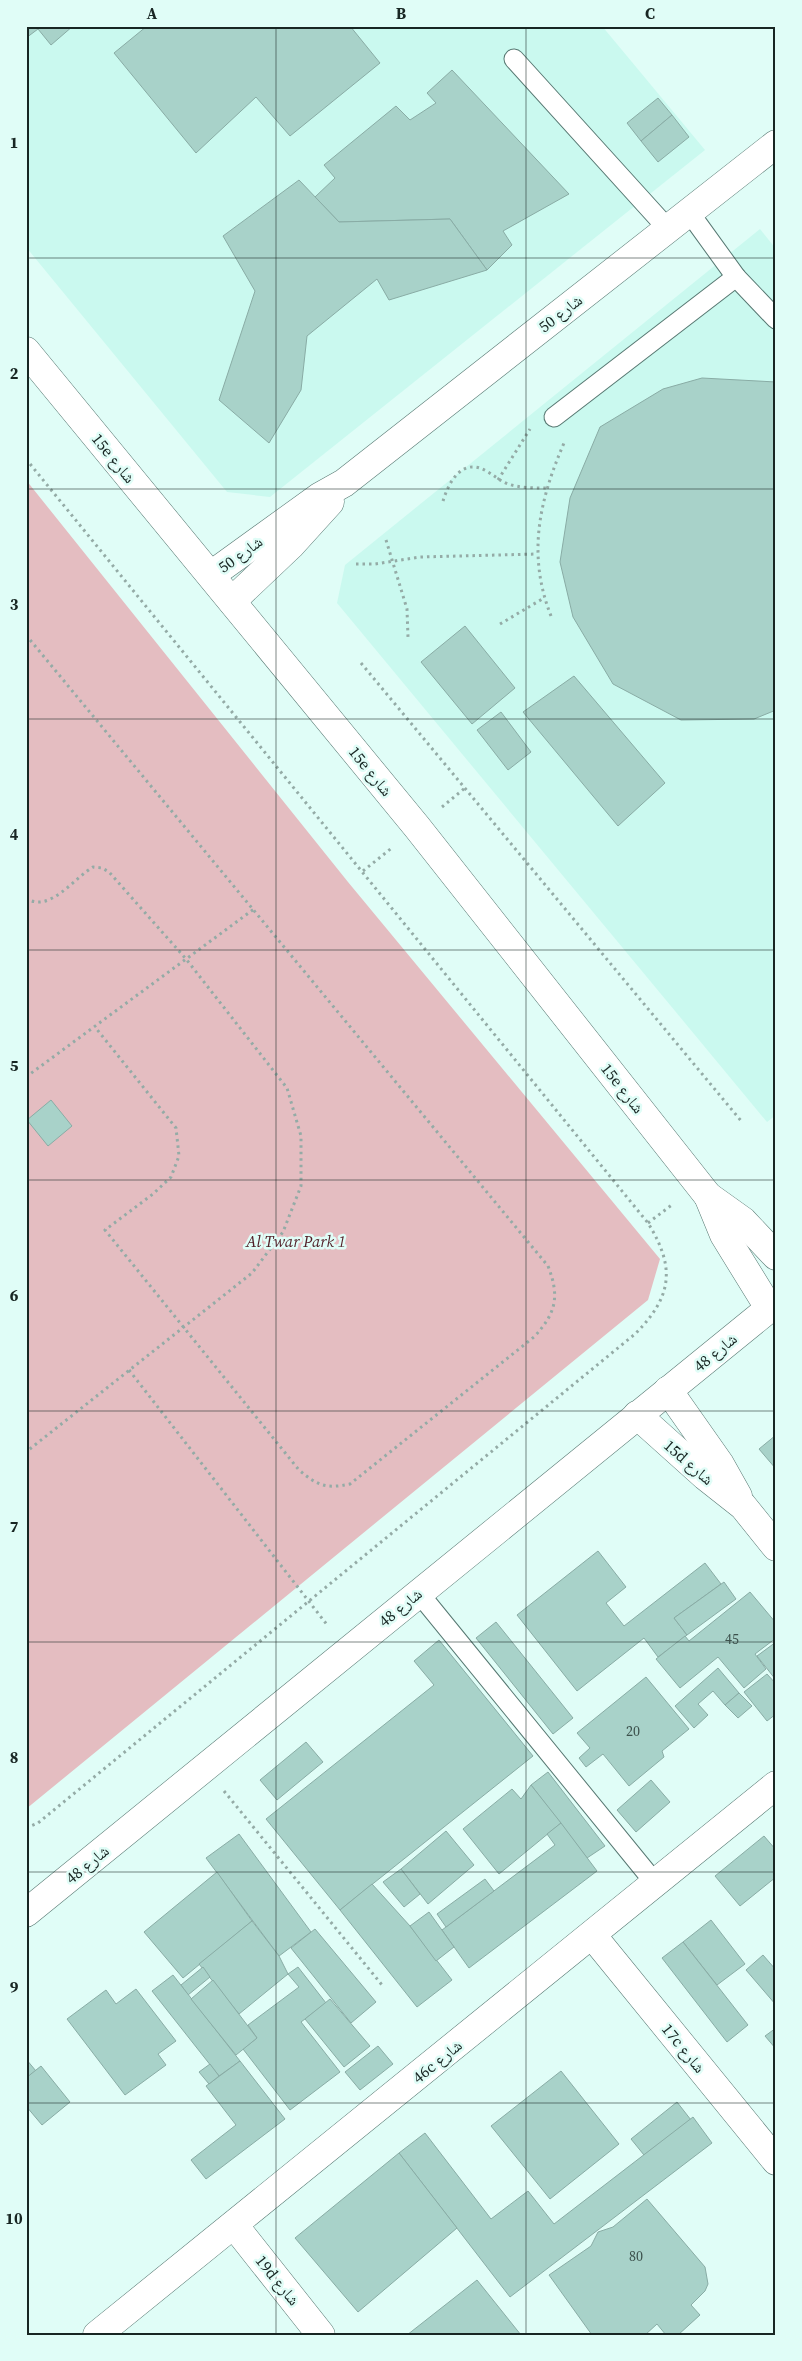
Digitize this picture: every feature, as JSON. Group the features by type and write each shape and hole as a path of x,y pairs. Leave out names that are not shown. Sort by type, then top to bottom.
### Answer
{"street":[{"name":"شارع 50","path":"211,575 319,497 344,483 776,144"},
{"name":"15e شارع","path":"26,351 417,828 708,1196 724,1235 773,1306"},
{"name":"شارع 50","path":"232,601 308,527 344,483"},
{"name":"15e شارع","path":"708,1196 743,1221 776,1256"},
{"name":"شارع 48","path":"26,1914 418,1592 773,1306"},
{"name":"15d شارع","path":"668,1390 723,1469 743,1506 776,1547"},
{"name":"15d شارع","path":"637,1415 704,1476 743,1506"},
{"name":"46c شارع","path":"97,2335 776,1785"},
{"name":"17c شارع","path":"592,1935 776,2161"},
{"name":"19d شارع","path":"234,2225 322,2335"}],"lane":[{"path":"514,59 668,229"},
{"path":"689,212 736,277 776,319"},
{"path":"554,417 736,277"},
{"path":"418,1592 655,1883"}],"path":[{"path":"498,480 532,426 543,418 554,417 572,424 547,488 541,514 536,554 544,598 551,616"},
{"path":"26,459 648,1223 661,1244 667,1269 664,1294 652,1316 635,1334 38,1823 26,1828"},
{"path":"443,502 448,486 463,469 470,466 487,471 498,480 522,487 547,488"},
{"path":"386,540 407,609 408,637"},
{"path":"356,564 420,557 536,554"},
{"path":"500,624 544,598"},
{"path":"26,635 548,1266 555,1285 554,1304 547,1322 534,1336 366,1474 350,1484 332,1488 313,1482 299,1470 183,1329 105,1230 153,1194 171,1177 179,1156 176,1128 95,1027"},
{"path":"361,663 742,1122"},
{"path":"26,898 32,902 43,903 53,898 93,867 102,868 109,872 186,959 287,1088 301,1136 301,1186 283,1232 252,1273 26,1452"},
{"path":"26,1078 254,909"},
{"path":"129,1370 347,1650"},
{"path":"204,1768 382,1985"}],"shaded area":[{"path":"26,26 602,26 705,150 270,497 227,492 26,247"},
{"path":"760,229 776,249 776,1115 767,1122 337,603 345,565"}],"green space":[{"name":"Al Twar Park 1","path":"26,480 348,882 660,1259 648,1300 26,1809"}],"building":[{"path":"26,26 73,26 51,45 38,29 26,38"},
{"path":"147,26 350,26 380,63 290,136 256,97 196,153 114,53"},
{"path":"452,70 569,194 503,231 512,245 487,270 450,219 339,222 315,197 335,178 324,165 396,106 410,120 436,103 427,93"},
{"path":"658,98 672,115 641,141 627,123"},
{"path":"672,115 689,137 658,162 641,141"},
{"path":"299,180 339,222 450,219 487,270 389,300 377,279 307,336 301,390 269,443 219,400 255,291 223,236"},
{"path":"702,378 776,382 776,710 754,719 681,720 613,684 573,617 560,562 570,498 600,427 663,389"},
{"path":"465,626 515,688 472,724 421,662"},
{"path":"574,676 665,783 618,826 523,712"},
{"path":"501,712 531,752 508,770 477,730"},
{"path":"51,1100 72,1126 48,1146 27,1120"},
{"path":"776,1435 776,1469 759,1449"},
{"path":"598,1551 626,1587 606,1603 624,1626 705,1563 721,1584 674,1618 687,1635 658,1657 644,1638 577,1691 517,1615"},
{"path":"724,1582 736,1599 687,1635 674,1618"},
{"path":"750,1592 776,1623 776,1638 755,1654 766,1669 744,1688 718,1657 680,1688 656,1659 685,1636 689,1641"},
{"path":"496,1622 573,1718 553,1734 476,1638"},
{"path":"439,1640 533,1756 340,1910 266,1819 434,1685 414,1661"},
{"path":"776,1642 776,1680 757,1656"},
{"path":"718,1668 739,1693 725,1705 713,1691 698,1704 708,1715 694,1728 675,1706"},
{"path":"767,1674 776,1684 776,1714 767,1721 744,1692"},
{"path":"646,1677 689,1729 662,1751 664,1757 629,1786 603,1754 586,1767 579,1758 590,1748 577,1733"},
{"path":"739,1693 752,1706 738,1718 725,1705"},
{"path":"306,1742 323,1762 277,1800 260,1780"},
{"path":"548,1772 605,1846 587,1858 531,1785"},
{"path":"651,1780 670,1802 636,1832 617,1810"},
{"path":"531,1785 561,1823 499,1874 463,1829 512,1789 521,1799"},
{"path":"561,1823 597,1871 469,1968 442,1930 555,1845 547,1834"},
{"path":"446,1831 474,1865 428,1904 401,1869"},
{"path":"239,1834 311,1932 279,1956 206,1858"},
{"path":"764,1836 776,1850 776,1877 740,1906 715,1876"},
{"path":"401,1869 420,1894 404,1907 383,1882"},
{"path":"217,1872 252,1921 183,1978 144,1932"},
{"path":"485,1879 494,1891 446,1927 437,1914"},
{"path":"372,1884 410,1926 452,1980 417,2007 340,1910"},
{"path":"429,1912 454,1947 436,1961 410,1926"},
{"path":"711,1920 745,1964 717,1985 683,1942"},
{"path":"252,1921 279,1956 288,1974 239,2014 199,1964"},
{"path":"315,1929 376,2002 351,2023 291,1948"},
{"path":"683,1942 748,2025 727,2042 662,1958"},
{"path":"763,1955 776,1970 776,2005 746,1970"},
{"path":"203,1967 210,1977 188,1995 181,1985"},
{"path":"298,1967 326,2003 301,2022 340,2072 290,2110 243,2049 257,2038 248,2025 299,1987 288,1974"},
{"path":"173,1975 240,2061 219,2076 152,1991"},
{"path":"213,1980 257,2038 236,2055 191,1999"},
{"path":"136,1989 176,2041 158,2054 166,2065 125,2095 67,2019 106,1990 116,2004"},
{"path":"330,1999 370,2046 344,2067 305,2019"},
{"path":"776,2028 776,2049 765,2036"},
{"path":"378,2046 393,2064 360,2090 345,2072"},
{"path":"26,2059 36,2071 26,2078"},
{"path":"240,2061 285,2119 206,2179 191,2160 236,2125 206,2086"},
{"path":"210,2064 219,2076 209,2084 199,2072"},
{"path":"41,2066 70,2102 42,2125 26,2106 26,2078"},
{"path":"561,2071 619,2144 550,2199 491,2126"},
{"path":"677,2102 691,2120 644,2155 631,2139"},
{"path":"693,2117 712,2143 510,2297 399,2153 425,2133 491,2219 528,2191 554,2224"},
{"path":"399,2153 457,2228 358,2312 295,2238"},
{"path":"647,2199 705,2267 708,2284 705,2291 691,2305 700,2315 678,2335 666,2335 657,2324 645,2335 592,2335 549,2275 591,2246 598,2232 613,2227"},
{"path":"477,2280 521,2335 407,2335"}]}
